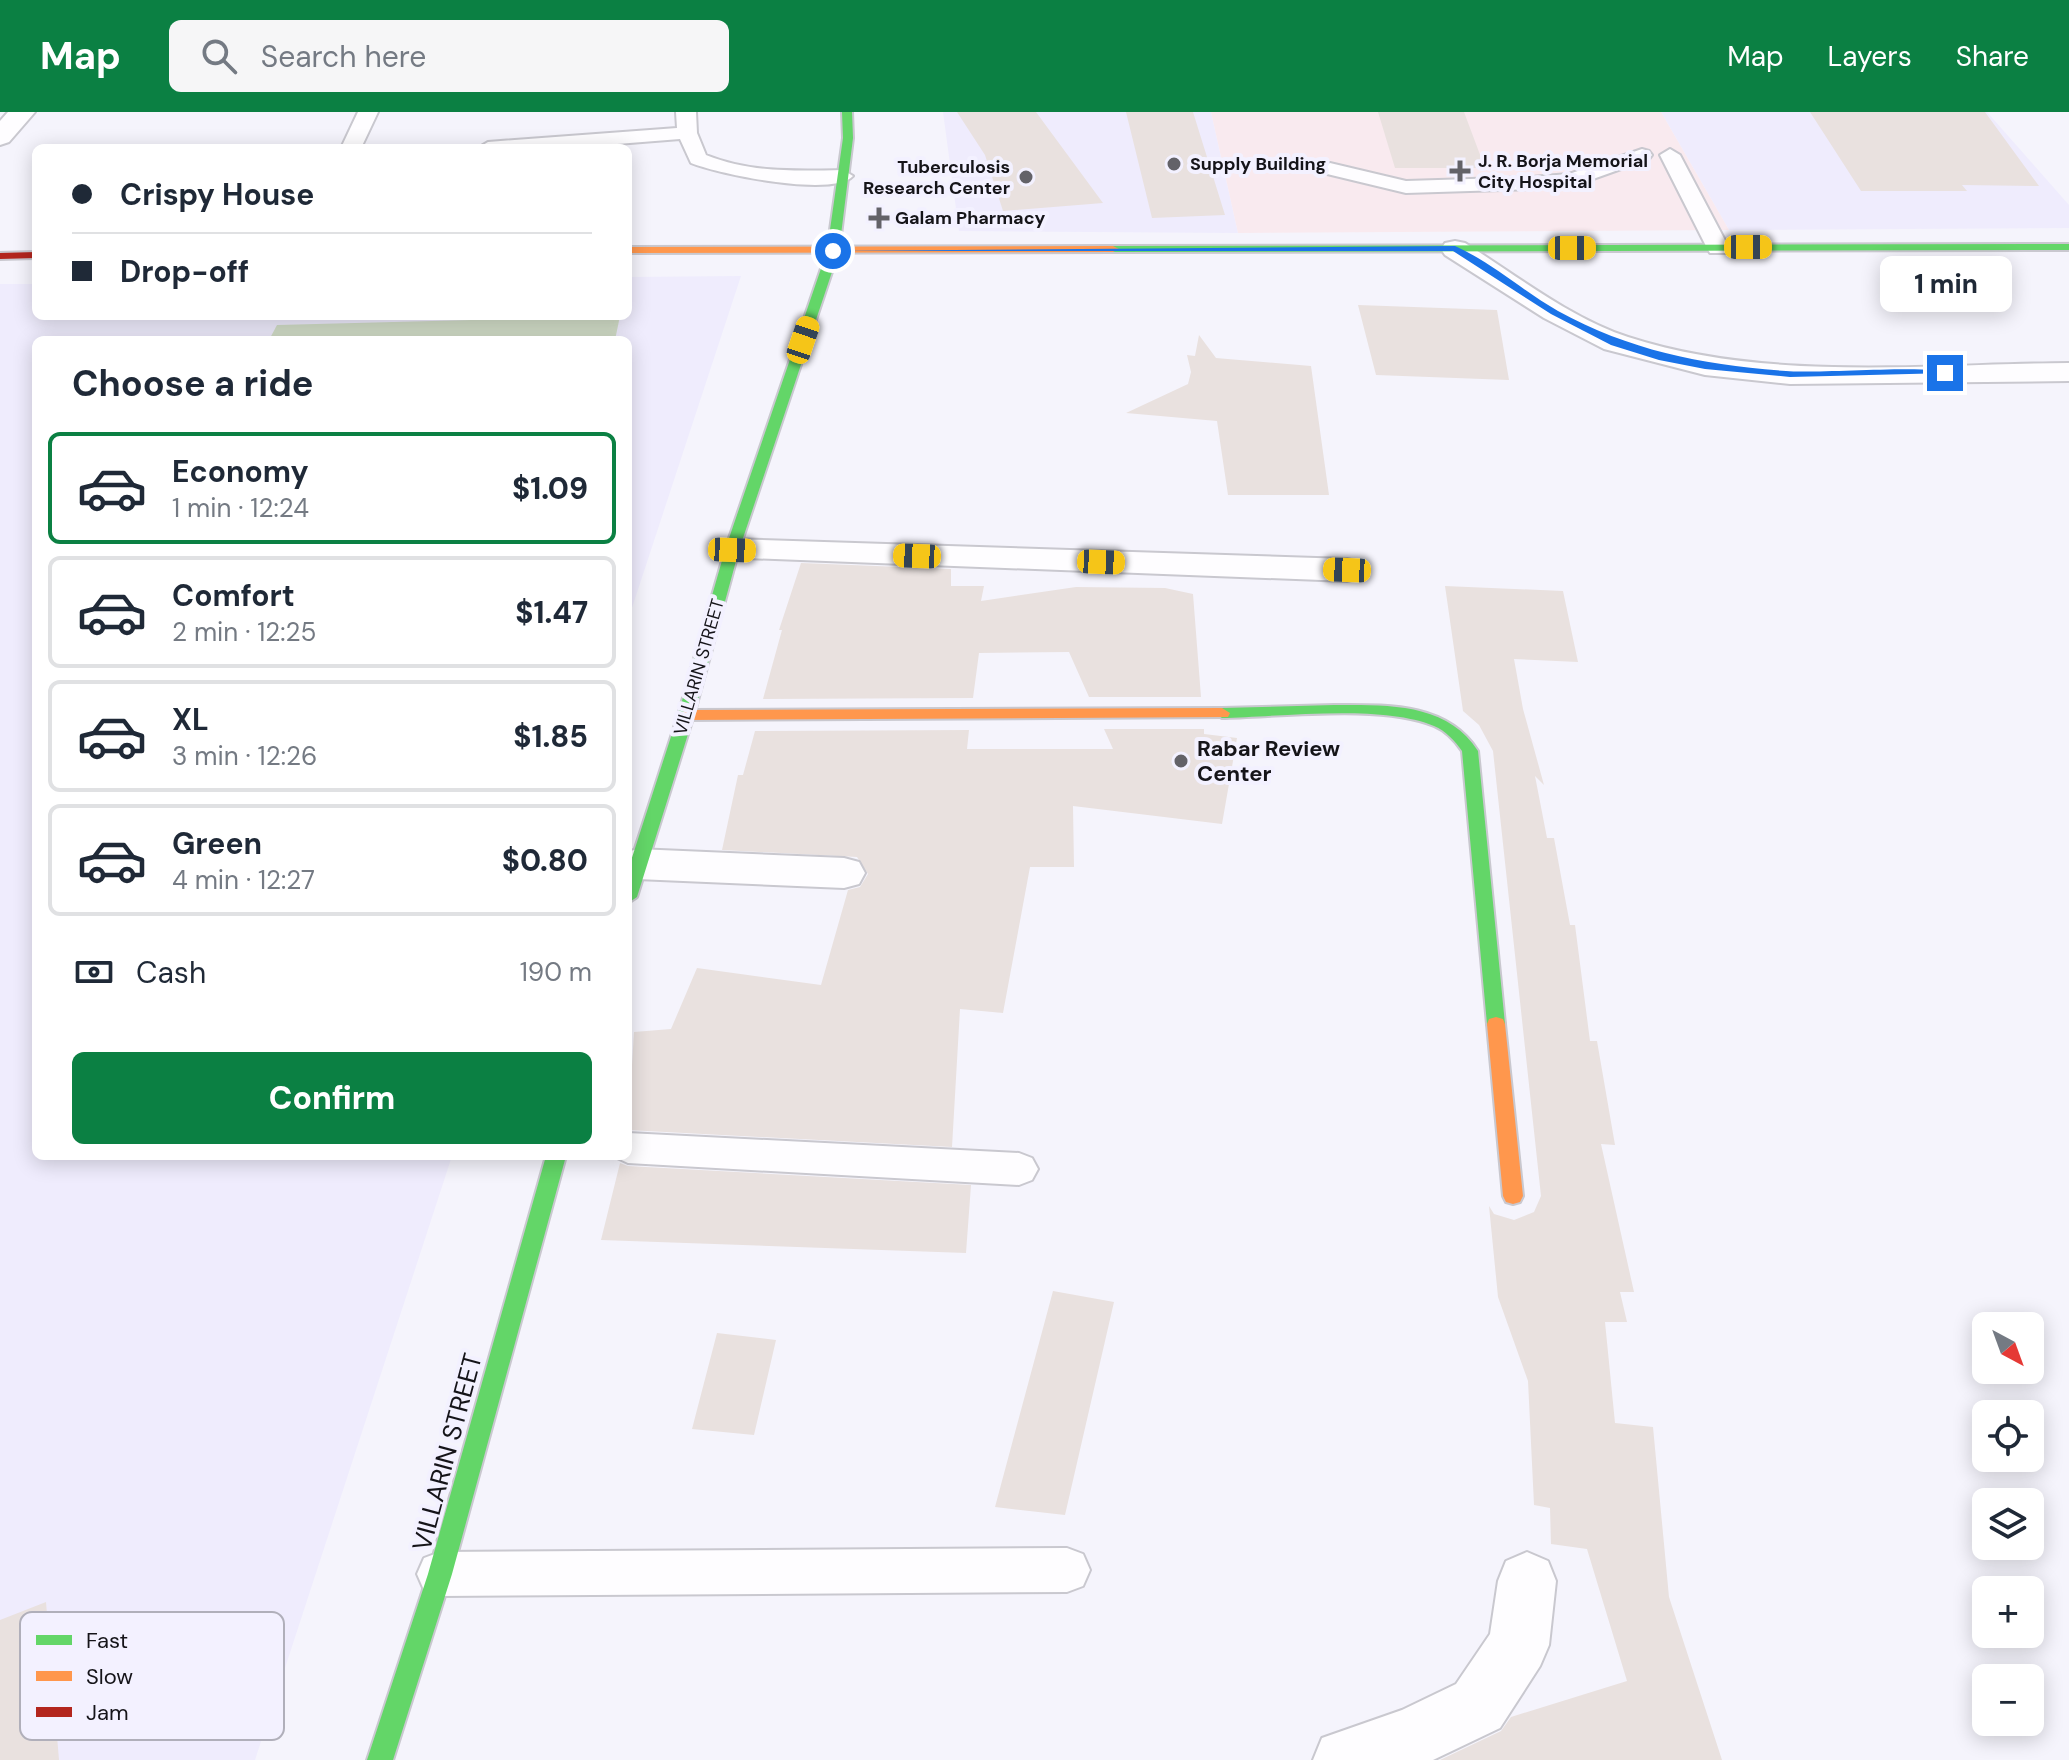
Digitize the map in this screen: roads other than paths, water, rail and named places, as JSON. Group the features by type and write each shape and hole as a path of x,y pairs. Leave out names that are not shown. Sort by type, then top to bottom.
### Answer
{"street":[{"path":"0,137 22,112"},
{"name":"VILLARIN STREET","path":"633,880 686,715 732,550 833,251 848,138 847,112"},
{"path":"632,250 2069,247"},
{"path":"1455,249 1615,343 1674,360 1790,375 2069,372"},
{"path":"0,256 32,255"},
{"path":"732,550 1347,570"},
{"path":"686,715 1399,712 1427,716 1447,725 1463,737 1470,751 1513,1196"},
{"path":"633,880 844,873"},
{"name":"VILLARIN STREET","path":"380,1760 440,1574 555,1160"},
{"path":"1344,1760 1411,1738 1478,1706 1519,1645 1527,1581"}],"lane":[{"path":"353,144 368,112"},
{"path":"519,144 687,122 698,159 725,171 768,177 843,176"},
{"path":"1330,169 1406,187 1531,183 1572,180 1642,155"},
{"path":"1670,155 1718,248"},
{"path":"632,1148 1019,1169"},
{"path":"440,1574 1067,1570"}],"place":[{"name":"Supply Building","path":"1174,164"},
{"name":"J. R. Borja Memorial City Hospital","path":"1460,171"},
{"name":"Tuberculosis Research Center","path":"1026,177"},
{"name":"Galam Pharmacy","path":"879,218"},
{"name":"Rabar Review Center","path":"1181,761"}]}
